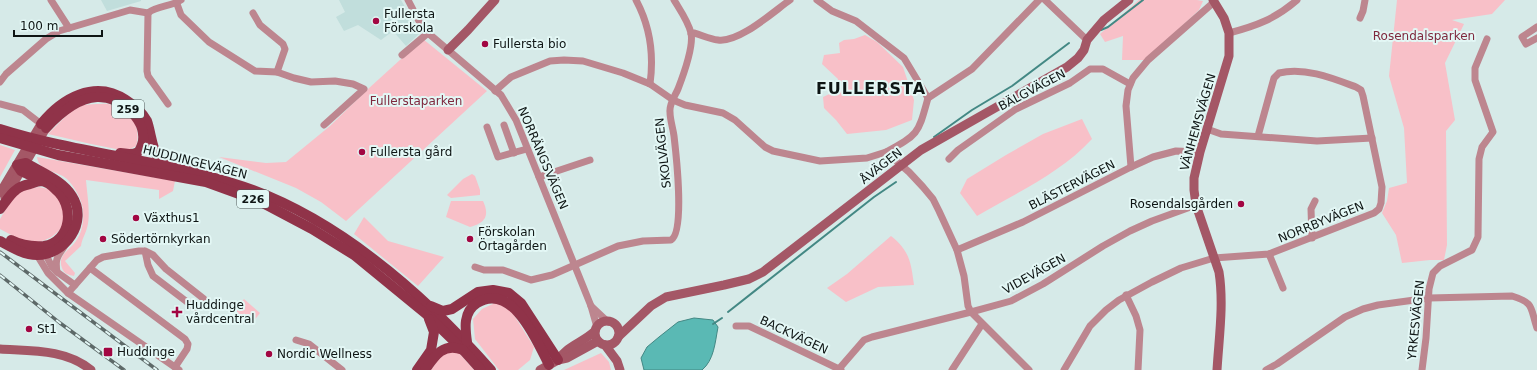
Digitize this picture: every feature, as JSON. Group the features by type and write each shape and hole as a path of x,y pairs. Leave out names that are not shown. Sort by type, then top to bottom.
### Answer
{"main road":[{"path":"44,126 49,115 64,102 80,94 96,90 116,93 135,106 146,121 159,158 173,168"},
{"name":"259","path":"44,126 68,108 83,100 98,97 114,100 129,110 139,120 143,135 142,146 138,152 130,154 93,152"},
{"name":"HUDDINGEVÄGEN","path":"0,129 58,145 173,168 232,182 265,194 297,209 344,238 376,261 491,370"},
{"name":"HUDDINGEVÄGEN","path":"0,138 58,155 206,182 261,202 312,229 354,255 427,310"},
{"path":"0,141 14,142"},
{"path":"23,162 42,181 52,186 62,194 67,205 68,220 65,232 55,242 41,252"},
{"path":"0,241 15,249 27,253 41,252 56,250 67,242 74,232 77,219 77,208 74,198 65,187 23,162"},
{"path":"0,207 15,190 23,185 42,181"},
{"path":"0,234 17,243 31,246 41,252"},
{"path":"417,370 431,350 434,332 427,310 443,311 452,309 478,292 493,290 509,294 521,303 549,365"},
{"path":"425,370 438,353 449,347 465,346 465,327 468,313 472,306 480,301 493,297 506,301 514,307 535,336 549,365"},
{"name":"HUDDINGEVÄGEN","path":"465,346 481,370"}],"street":[{"path":"51,0 70,28"},
{"name":"NORRÄNGSVÄGEN","path":"408,0 421,25 428,33 495,91 508,105 516,120 591,306 596,329"},
{"path":"448,50 495,0"},
{"path":"636,0 642,11 648,30 652,68 650,84"},
{"path":"674,0 687,23 691,34 694,32 718,40 729,40 748,30 790,0"},
{"path":"817,0 832,11 856,21 904,58 928,98"},
{"path":"495,91 511,77 550,62 564,60 583,61 623,73 650,84 673,100 686,105 723,113 735,120 765,147 800,158 820,162 867,158 886,152 906,141 915,134 920,127 928,98 972,68 1039,0"},
{"path":"1045,0 1087,40"},
{"name":"ÅVÄGEN","path":"617,338 632,322 651,306 666,297 749,279 763,272 921,150 1067,67 1078,58 1084,50 1087,40 1104,20 1129,0"},
{"path":"1229,34 1254,27 1264,22 1287,9 1297,0"},
{"path":"1360,18 1365,0"},
{"path":"1131,167 1126,112 1127,96 1130,84 1138,71 1148,60 1214,1"},
{"name":"VÄNHEMSVÄGEN","path":"1214,1 1224,18 1229,34 1229,56 1200,152 1194,178 1196,205 1219,272 1222,298 1217,370"},
{"path":"0,82 6,74 46,39 59,31 130,10 148,13 153,9 179,2 181,15 209,42 255,71 277,72 310,82 335,81 353,84 364,89 324,125"},
{"path":"148,13 148,76 168,104"},
{"path":"253,13 260,25 283,44 285,49 277,72"},
{"path":"1537,27 1522,37 1526,44 1537,38"},
{"path":"402,55 428,33"},
{"name":"SKOLVÄGEN","path":"574,265 618,246 643,241 671,240 675,238 677,232 679,197 674,135 669,110 678,89 690,47 691,34"},
{"name":"YRKESVÄGEN","path":"1422,370 1431,280 1436,269 1472,250 1478,237 1479,159 1482,147 1493,132 1475,80 1475,68 1487,39"},
{"name":"BÄLGVÄGEN","path":"949,159 958,150 1016,109 1070,83 1090,68 1103,69 1130,84"},
{"name":"NORRBYVÄGEN","path":"1064,370 1090,326 1106,310 1126,295 1166,275 1214,258 1269,254 1374,213 1379,209 1382,187 1363,96 1360,90 1356,87 1334,79 1300,71 1282,72 1276,75 1258,136"},
{"path":"0,104 23,110 44,126"},
{"name":"259","path":"0,207 23,162 44,126"},
{"path":"504,126 514,153"},
{"path":"487,127 498,157 527,149"},
{"path":"1208,129 1221,134 1317,141 1372,138"},
{"name":"BLÄSTERVÄGEN","path":"957,250 1023,222 1131,167 1160,154 1176,151 1200,152"},
{"path":"886,152 909,172 933,199 957,250 964,276 968,306 971,312 1029,370"},
{"path":"539,177 590,160"},
{"name":"259","path":"0,193 23,162"},
{"path":"1312,238 1311,209 1315,201"},
{"name":"VIDEVÄGEN","path":"839,370 864,340 1011,301 1043,284 1103,246 1130,231 1152,221 1196,205"},
{"path":"58,272 56,263 57,258 67,242"},
{"path":"68,292 75,286 96,260 103,257 139,250 145,251 153,255 166,269 204,299 203,306 195,308 153,276 148,265 145,251"},
{"path":"41,252 52,267 75,286"},
{"path":"41,252 48,272 68,292 177,368 187,350 188,344 185,339 90,268"},
{"path":"1269,254 1283,288"},
{"path":"475,267 484,270 503,270 531,280 552,276 574,265"},
{"path":"1126,295 1136,316 1140,330 1138,370"},
{"path":"1266,370 1354,312 1378,305 1429,298 1512,296 1522,299 1530,305 1537,328"},
{"name":"NORRÄNGSVÄGEN","path":"591,306 610,322"},
{"path":"549,365 564,350 588,338 603,322 632,322"},
{"path":"610,322 618,329 618,366"},
{"path":"952,370 982,324"},
{"name":"BACKVÄGEN","path":"736,326 749,326 839,370"},
{"path":"596,329 595,335 618,366"},
{"path":"549,365 602,343 613,343 617,338"},
{"path":"296,340 309,344 342,370"},
{"path":"0,349 42,351 66,356 91,370"}],"shaded area":[{"path":"101,0 141,0 141,1 107,11"},
{"name":"Fullersta Förskola","path":"339,0 401,0 420,33 406,46 393,31 381,40 358,25 344,31 336,17 345,12"}],"green space":[{"path":"1139,0 1203,1 1199,10 1146,60 1122,60 1123,36 1105,42 1100,34"},
{"name":"Rosendalsparken","path":"1397,0 1505,0 1492,14 1452,20 1464,24 1445,63 1455,120 1446,131 1447,245 1444,260 1402,263 1396,235 1382,213 1387,201 1389,188 1407,183 1404,128 1389,76"},
{"path":"865,35 877,42 903,67 914,100 912,120 886,130 847,134 824,108 823,97 836,91 838,79 822,64 824,55 840,53 839,43 844,40 854,39"},
{"name":"Fullerstaparken","path":"423,39 487,91 346,221 321,202 296,188 219,157 266,163 286,162 330,126"},
{"path":"108,104 119,107 130,115 136,127 136,146 126,151 48,134 70,112 83,105"},
{"path":"1082,119 1092,139 1080,151 1038,182 977,216 960,193 967,179 1043,134"},
{"path":"0,145 15,150 0,177"},
{"path":"37,157 175,181 173,191 159,199 159,190 86,180 89,211 88,223 81,246 65,261 75,273 74,276 70,275 65,273 63,270 61,260 76,241 81,231 83,223 83,207 80,198 67,179 41,166"},
{"path":"472,174 475,176 480,190 480,195 451,198 447,195 463,179"},
{"path":"39,187 50,190 63,204 65,219 63,225 58,231 46,240 31,242 19,239 0,229 0,219 12,199 24,189"},
{"path":"451,201 483,201 486,211 485,218 483,221 470,227 446,217"},
{"path":"364,217 388,241 444,257 418,286 354,234"},
{"path":"891,236 906,252 912,270 914,285 878,287 846,302 827,288 847,274"},
{"path":"244,299 260,313 248,324 242,323 237,315 237,309"},
{"path":"497,302 512,312 534,347 530,360 518,370 499,370 475,339 473,319 482,309"},
{"path":"451,350 459,353 474,370 431,370 442,354"},
{"path":"601,353 609,362 611,370 564,370"}],"water":[{"path":"694,318 713,320 718,327 712,356 706,366 702,370 644,370 641,358 647,347 678,322"}],"waterway":[{"path":"1101,30 1108,27 1143,0"},
{"path":"934,137 972,110 1012,86 1069,43"},
{"path":"728,312 874,197 896,182"},
{"path":"713,324 722,318"}],"railway":[{"path":"0,252 157,370"},
{"path":"0,275 60,323 124,370"}],"place":[{"name":"Fullersta Förskola","path":"376,21"},
{"name":"Fullersta bio","path":"485,44"},
{"name":"Fullersta gård","path":"362,152"},
{"name":"Rosendalsgården","path":"1241,204"},
{"name":"Växthus1","path":"136,218"},
{"name":"Södertörnkyrkan","path":"103,239"},
{"name":"Förskolan Örtagården","path":"470,239"},
{"name":"Huddinge vårdcentral","path":"177,312"},
{"name":"St1","path":"29,329"},
{"name":"Huddinge","path":"108,352"},
{"name":"Nordic Wellness","path":"269,354"}],"district":[{"name":"FULLERSTA","path":"871,88"}]}
